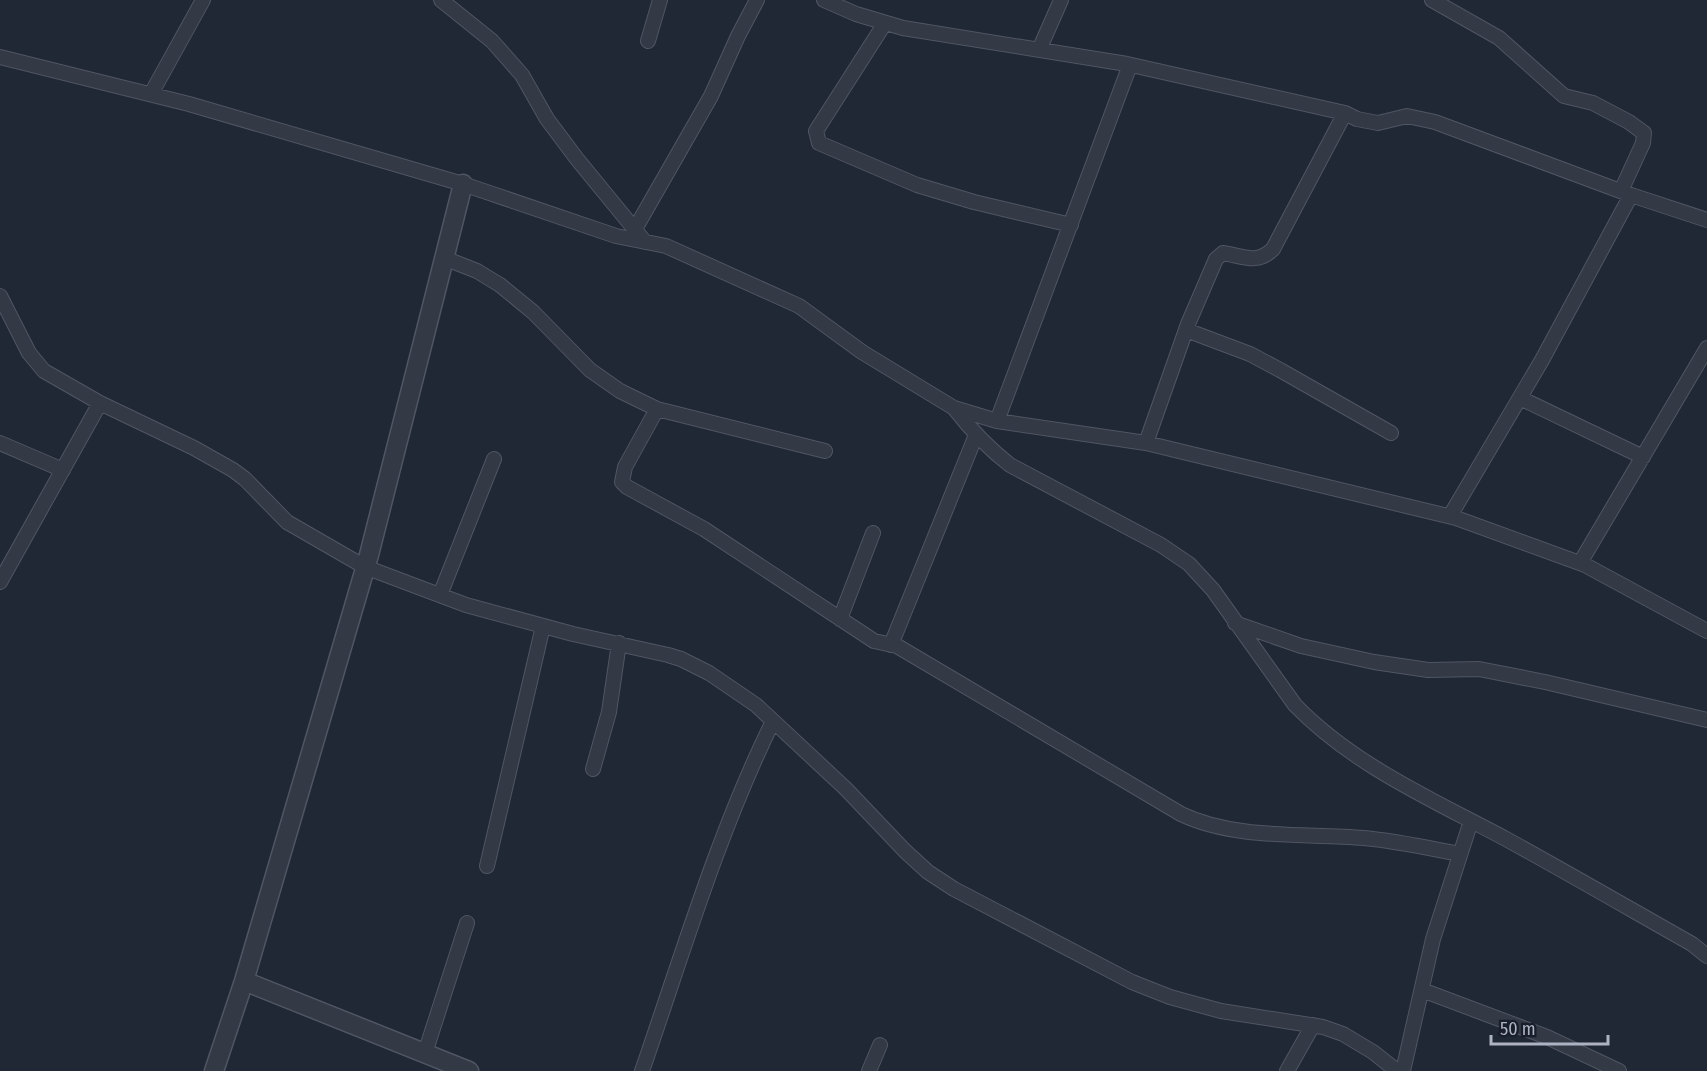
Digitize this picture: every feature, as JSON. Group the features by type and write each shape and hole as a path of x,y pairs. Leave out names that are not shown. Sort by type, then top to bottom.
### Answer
{"street":[{"path":"152,94 203,0"},
{"path":"441,0 492,41 522,75 547,118 577,159 645,242"},
{"path":"648,40 660,0"},
{"path":"635,229 711,96 757,0"},
{"path":"824,0 837,7 903,28 1130,64 1345,113 1357,119 1378,123 1407,116 1436,122 1626,193 1707,220"},
{"path":"1039,50 1061,0"},
{"path":"1432,0 1499,38 1564,96 1593,103 1629,122 1644,133 1626,193 1520,398 1450,516"},
{"path":"885,22 825,114 816,131 819,143 916,185 974,202 1071,225"},
{"path":"0,57 152,94 463,184 616,236 666,246 799,306 862,352 954,408 997,421 1146,443 1450,516 1580,563 1707,631"},
{"path":"997,421 1130,64"},
{"path":"1146,443 1186,330 1219,255 1223,253 1257,258 1265,257 1273,249 1345,113"},
{"path":"214,1071 244,981 365,567 463,184"},
{"path":"444,258 477,271 500,285 532,312 591,370 620,391 657,409 825,451"},
{"path":"0,296 30,353 44,371 233,470 245,479 287,522 365,567 466,605 681,659 709,673 756,705 846,789 928,872 974,901 1132,982 1170,997 1221,1011 1313,1025 1343,1034 1373,1052 1397,1071"},
{"path":"1186,330 1250,354 1391,433"},
{"path":"1580,563 1707,348"},
{"path":"1520,398 1643,457"},
{"path":"0,582 100,402"},
{"path":"954,408 990,450 1010,465 1161,545 1189,564 1213,590 1295,705 1364,761 1583,880 1692,944 1707,956"},
{"path":"657,409 626,467 622,482 627,488 704,529 874,641 897,646 1194,820 1255,832 1404,843 1460,854"},
{"path":"891,645 976,435"},
{"path":"0,443 63,470"},
{"path":"440,595 495,459"},
{"path":"840,619 873,533"},
{"path":"1235,623 1301,646 1374,662 1428,670 1479,669 1707,720"},
{"path":"487,866 543,626"},
{"path":"593,769 609,712 619,643"},
{"path":"642,1071 730,815 773,721"},
{"path":"1402,1071 1433,939 1471,821"},
{"path":"425,1053 467,923"},
{"path":"244,981 469,1071"},
{"path":"1422,990 1546,1037 1619,1071"},
{"path":"1287,1071 1313,1025"},
{"path":"869,1071 880,1045"}]}
